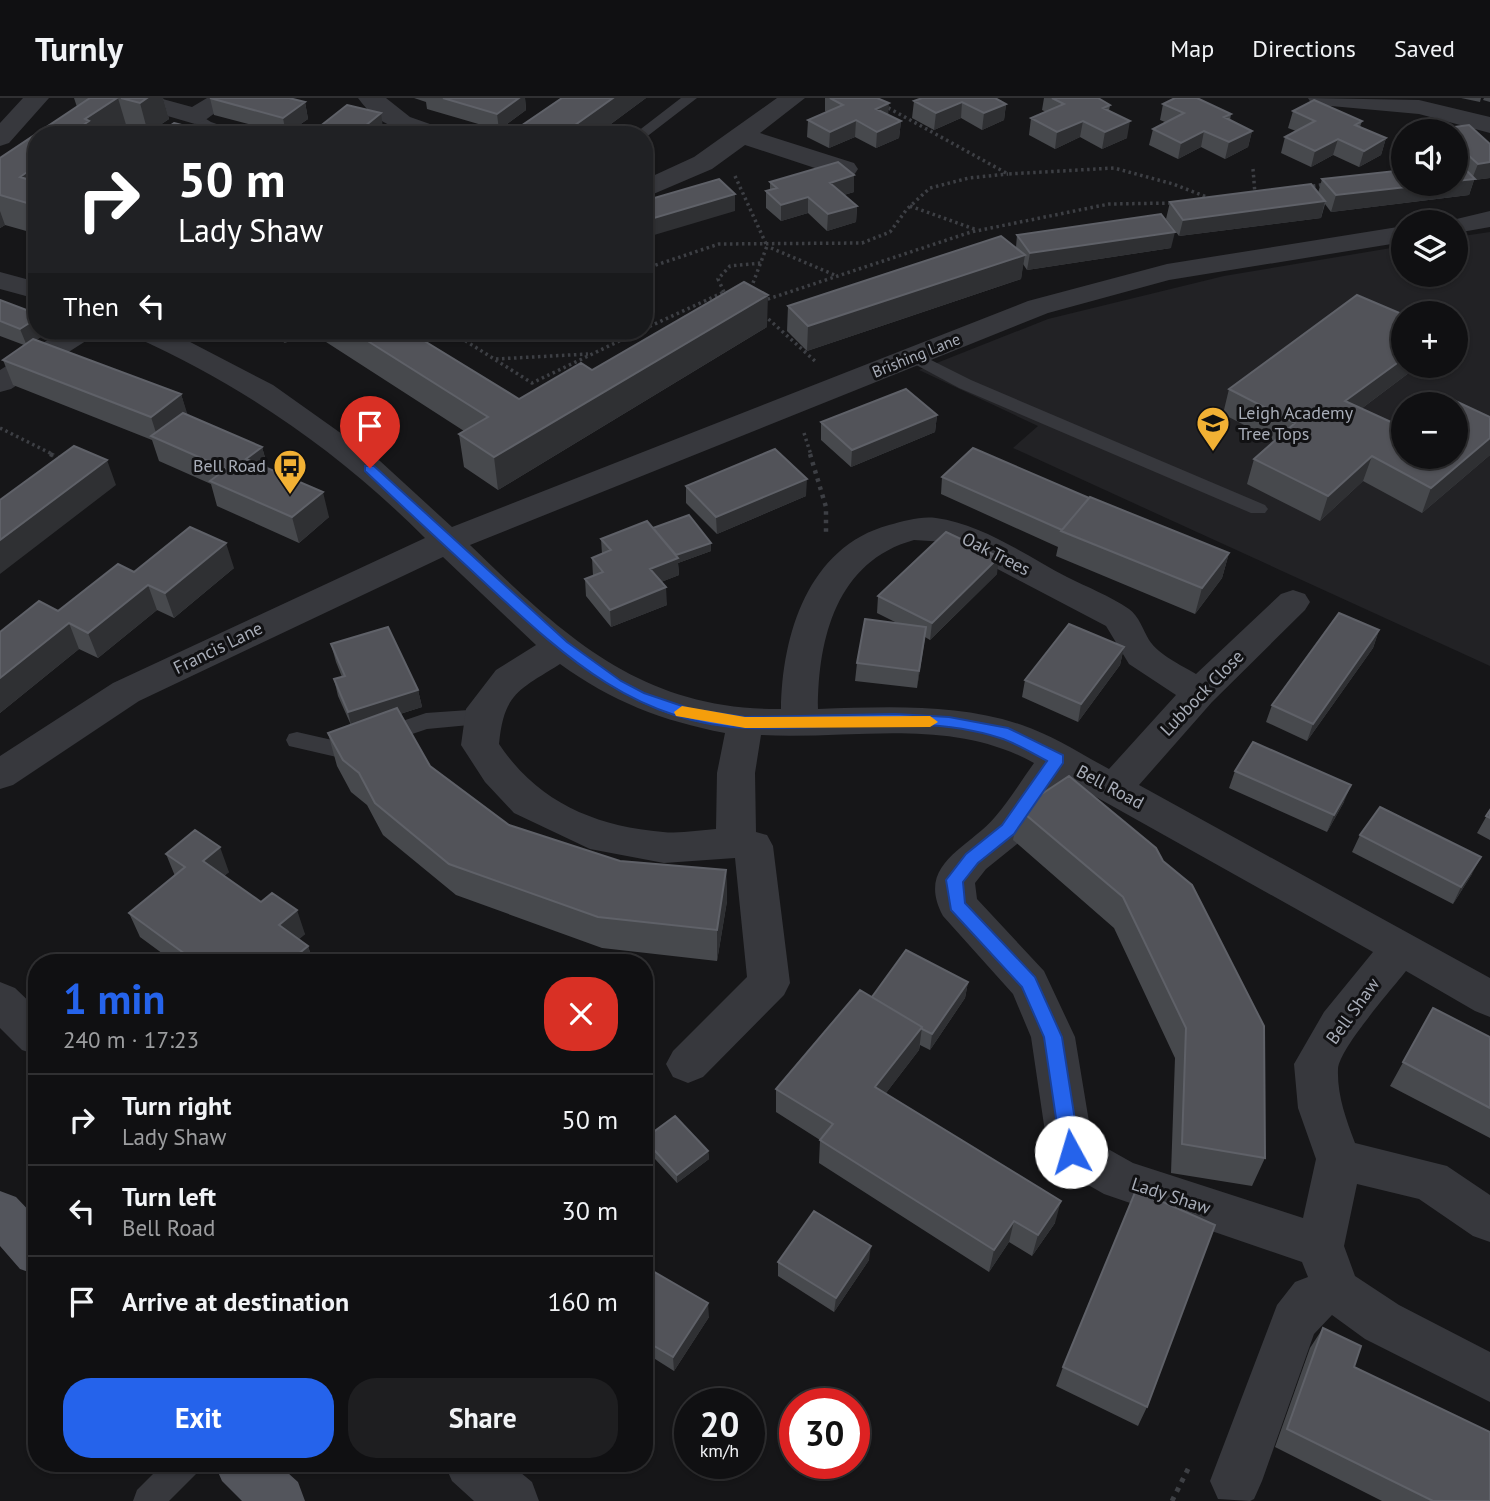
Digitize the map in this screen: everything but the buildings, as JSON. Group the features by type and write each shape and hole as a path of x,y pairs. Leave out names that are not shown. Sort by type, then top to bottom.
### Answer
{"main road":[{"path":"0,1212 28,1243"},
{"path":"249,1472 279,1501"}],"street":[{"path":"0,138 37,98"},
{"path":"132,98 195,116 218,102"},
{"path":"370,98 401,122 412,126"},
{"path":"754,98 787,102"},
{"path":"1320,98 1374,100 1419,107 1490,125"},
{"path":"653,187 688,172 733,143 787,102"},
{"path":"733,143 845,169"},
{"path":"1468,223 1490,219"},
{"name":"Brishing Lane","path":"448,541 1038,307 1167,272 1391,236"},
{"path":"0,280 28,288"},
{"path":"0,383 68,340"},
{"name":"Bell Road","path":"177,340 292,411 370,468 562,646 616,685 639,697 690,714 745,723 895,720 949,723 1003,732 1114,788 1490,999"},
{"name":"Oak Trees","path":"800,722 799,695 805,643 815,611 835,579 878,540 909,529 944,529 1118,618 1128,628 1133,643 1143,655 1199,693"},
{"name":"Francis Lane","path":"0,775 126,692 448,541"},
{"name":"Lubbock Close","path":"1114,788 1199,693 1293,602"},
{"path":"562,646 509,679 484,709 480,745 498,772 528,803 590,834 664,848 736,843 753,846 769,983 688,1064"},
{"path":"736,843 736,773 745,723"},
{"name":"Lady Shaw","path":"1057,759 1008,829 972,859 955,880 957,905 1028,982 1053,1037 1071,1152 1119,1179 1320,1245"},
{"name":"Bell Shaw","path":"1339,1159 1320,1108 1316,1064 1339,1025 1401,947"},
{"path":"0,1000 28,1028"},
{"path":"1490,1221 1431,1181 1339,1159 1320,1245 1337,1291 1382,1322 1490,1378"},
{"path":"1236,1481 1293,1321 1312,1298 1337,1291"},
{"path":"480,1472 513,1501"}],"lane":[{"path":"652,126 690,98"},
{"path":"195,116 210,126"},
{"path":"913,356 965,384 1258,509"},
{"path":"297,740 341,750 426,721 483,717"},
{"path":"148,1501 176,1472"}],"path":[{"path":"882,104 1008,174"},
{"path":"733,143 767,246 747,301"},
{"path":"653,265 719,244 767,246 862,243 890,232 910,206 930,188 969,178 1114,168 1173,184 1213,200"},
{"path":"1253,169 1255,194"},
{"path":"1295,188 1333,183"},
{"path":"1244,195 1268,192"},
{"path":"1201,201 1223,198"},
{"path":"751,305 978,231 1109,204 1177,202"},
{"path":"910,206 978,231"},
{"path":"767,246 838,276"},
{"path":"724,292 718,279 730,265 761,263"},
{"path":"653,325 724,292 735,296"},
{"path":"761,313 842,384"},
{"path":"464,340 532,383 618,340"},
{"path":"494,359 593,354"},
{"path":"784,407 805,434 826,507 825,570 835,579"},
{"path":"0,428 68,463"}],"shaded area":[{"name":"Leigh Academy Tree Tops","path":"1490,232 1490,666 1013,448 1038,426 919,370 1048,319 1224,276 1391,248 1391,287 1468,287 1468,235"}],"slow traffic":[{"path":"682,712 745,723 895,720 930,722"}],"place":[{"name":"Leigh Academy Tree Tops","path":"1213,453"},
{"name":"Bell Road","path":"290,496"}],"route":[{"path":"370,468 562,646 616,685 639,697 690,714 745,723 895,720 949,723 1003,732 1057,759 1008,829 972,859 955,880 957,905 1028,982 1053,1037 1071,1152"}]}
